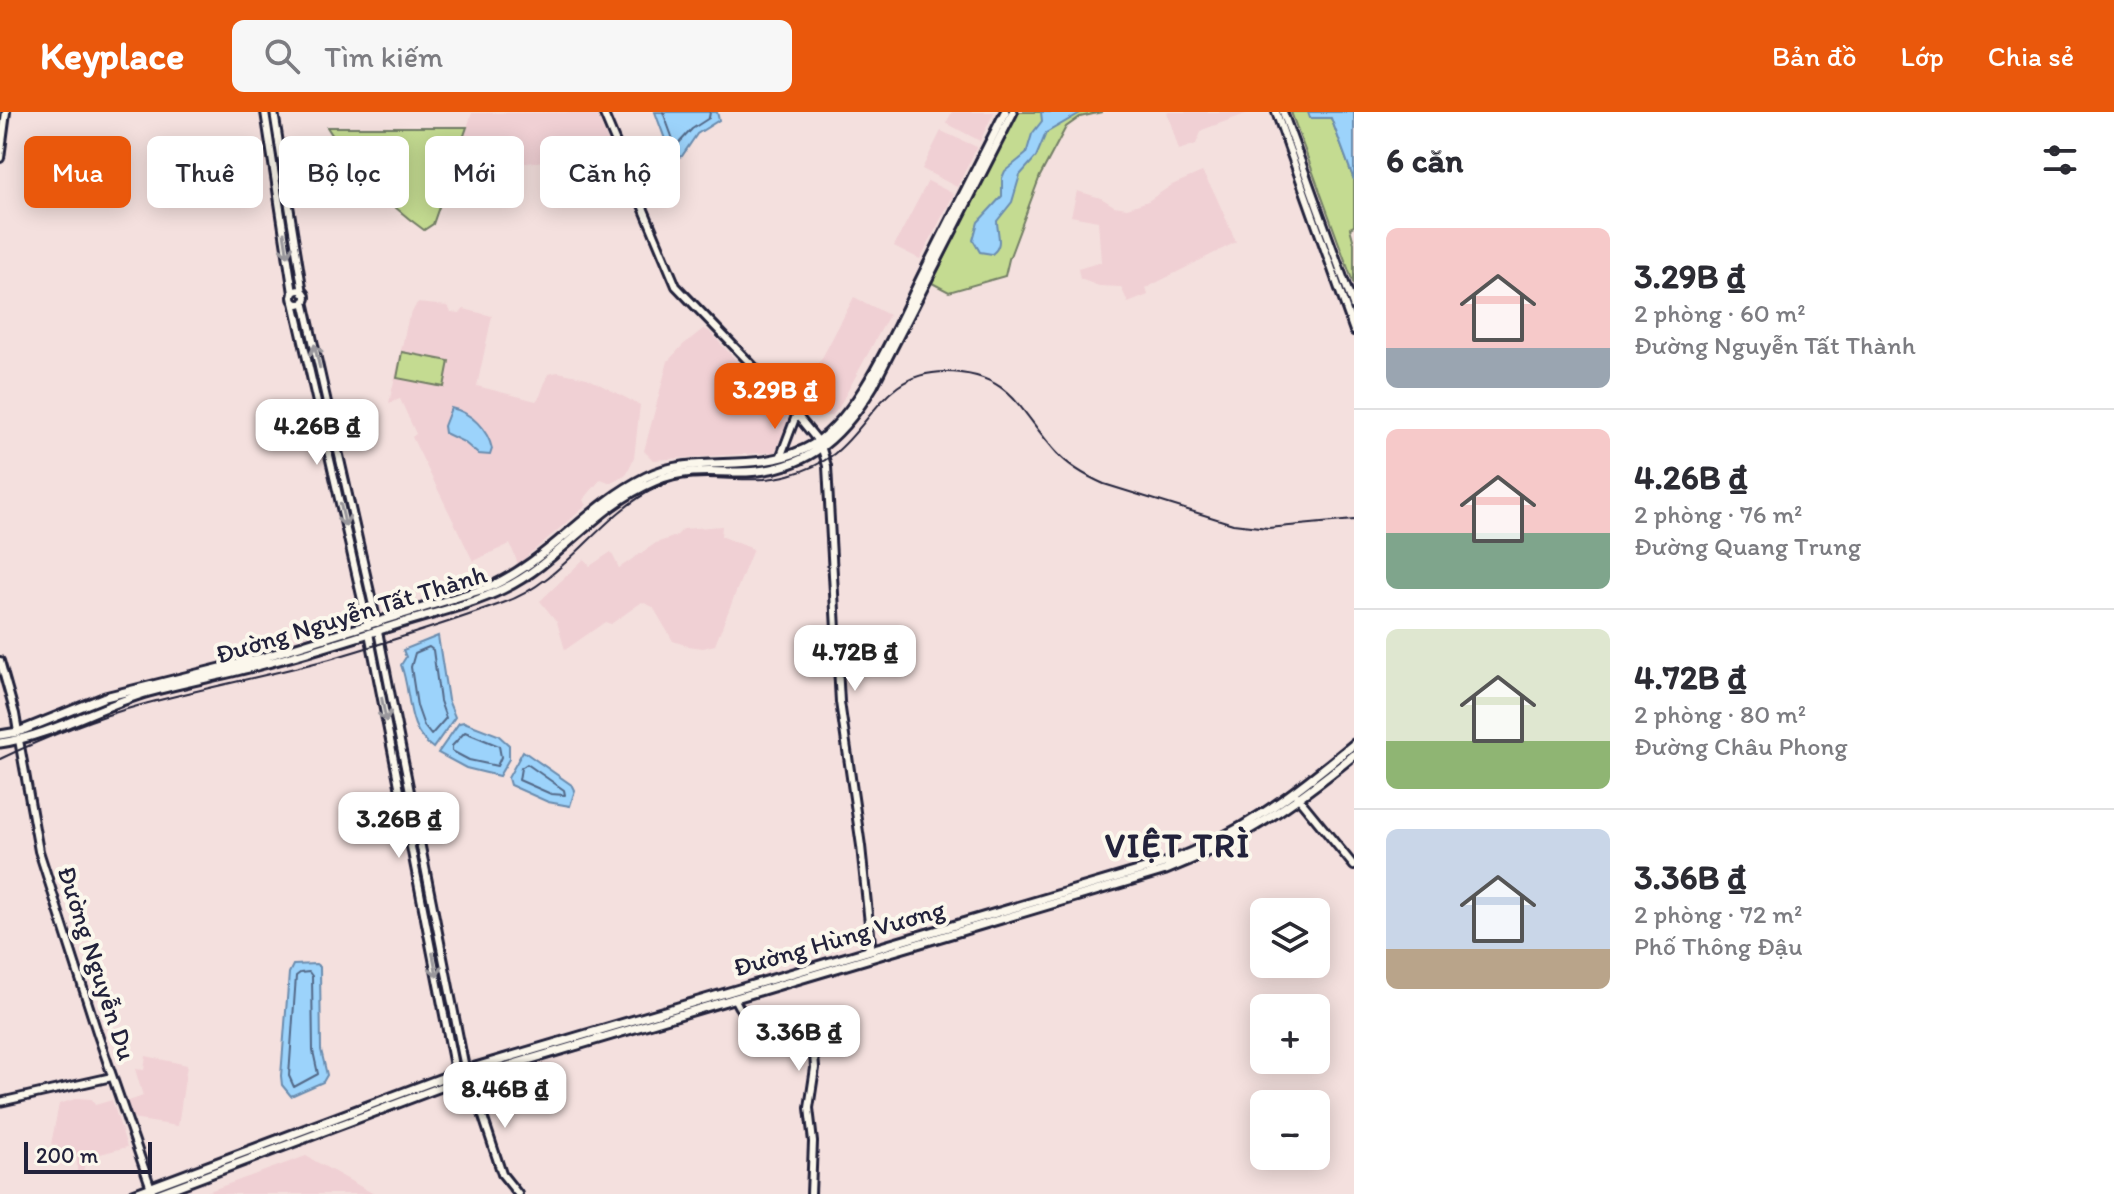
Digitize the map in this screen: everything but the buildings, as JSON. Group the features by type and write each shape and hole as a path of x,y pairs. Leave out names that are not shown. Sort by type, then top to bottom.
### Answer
{"main road":[{"path":"0,158 6,112"},
{"path":"268,112 304,301 378,627 467,1075 502,1174 518,1194"},
{"path":"268,112 294,302 359,586 456,1077"},
{"path":"603,112 672,280 686,300 797,413 820,445 827,466 840,702 861,846 871,947"},
{"name":"Đường Nguyễn Tất Thành","path":"875,376 1005,112"},
{"name":"Đường Nguyễn Tất Thành","path":"0,743 149,692 490,595 543,564 612,504 657,479 689,472 781,467 820,445 851,418 1013,112"},
{"path":"1276,112 1354,331"},
{"path":"1283,112 1354,308"},
{"path":"293,293 303,293"},
{"path":"294,302 299,304 304,301"},
{"path":"780,459 797,413"},
{"name":"Đường Nguyễn Tất Thành","path":"737,468 780,459 820,445"},
{"path":"359,586 368,584"},
{"name":"Đường Nguyễn Tất Thành","path":"0,735 18,736 78,707 134,688 290,653"},
{"name":"Đường Nguyễn Du","path":"0,661 15,714 39,851 151,1188"},
{"path":"78,707 81,716"},
{"name":"Đường Hùng Vương","path":"652,1018 734,998 1166,870 1226,845 1261,825 1354,744"},
{"name":"Đường Hùng Vương","path":"151,1188 186,1183 456,1077 871,947 1165,863 1243,828 1354,755"},
{"path":"1296,795 1354,866"},
{"path":"734,998 741,1012 752,1022 802,1032 813,1040 815,1068 809,1116 813,1142 811,1194"},
{"path":"445,1076 453,1061"},
{"name":"Đường Hùng Vương","path":"133,1194 445,1076 456,1077"},
{"path":"0,1102 112,1077"},
{"path":"180,1194 186,1183"}],"shaded area":[{"path":"596,112 606,136 540,136 540,162 524,163 524,136 464,136 472,113"},
{"path":"952,112 994,112 980,141 946,123"},
{"path":"1167,112 1251,112 1202,130 1196,144 1179,150"},
{"path":"941,131 977,147 957,187 922,169"},
{"path":"1202,172 1236,242 1146,288 1148,295 1128,303 1121,287 1099,286 1080,279 1078,269 1101,262 1098,221 1071,216 1077,191 1127,208 1148,201 1172,185"},
{"path":"928,181 954,194 920,259 894,246"},
{"path":"854,297 889,315 839,407 832,416 813,416 789,390 821,360"},
{"path":"417,303 448,306 451,312 460,313 464,309 492,316 477,386 536,401 548,374 558,372 587,378 640,405 634,458 626,475 611,483 601,479 583,500 587,505 518,564 510,544 473,561 412,437 416,434 400,399 389,403 408,320"},
{"path":"703,329 709,331 787,415 788,421 775,452 653,460 644,451 668,361"},
{"path":"722,526 721,536 753,549 715,645 703,648 673,641 653,607 642,602 611,624 605,622 565,650 557,622 540,601 584,559 590,566 611,552 619,568 683,529"},
{"path":"146,1056 187,1065 178,1126 138,1120 131,1116 126,1102 143,1096 135,1069 144,1070"},
{"path":"78,1098 92,1099 95,1105 112,1100 127,1147 89,1157 83,1173 77,1174 77,1155 57,1153 57,1145 51,1144 59,1104"},
{"path":"306,1156 374,1194 201,1194"}],"green space":[{"path":"1017,112 1102,112 1080,117 1066,127 1040,176 1005,276 949,292 932,283"},
{"path":"1291,112 1308,112 1311,118 1331,118 1354,180 1354,226 1350,228 1354,243 1354,285"},
{"path":"327,127 467,127 464,136 425,136 425,208 439,208 433,224 424,230 396,208 409,208 409,136 333,136"},
{"path":"402,352 449,361 444,387 397,378"}],"water":[{"path":"655,112 717,112 719,120 697,134 682,156 680,136 664,136"},
{"path":"1041,112 1082,112 1046,133 1036,157 1020,175 1012,202 997,221 999,239 996,251 992,254 980,252 973,240 978,222 1002,196 1005,171 1026,154 1032,134 1042,121"},
{"path":"1308,112 1354,112 1354,180 1331,118 1310,118"},
{"path":"451,408 465,413 483,429 492,449 490,455 478,454 464,442 445,433 444,426"},
{"path":"438,636 448,700 455,717 433,748 424,740 413,721 401,665 406,657 403,650"},
{"path":"464,722 498,735 509,745 509,759 499,776 466,768 438,753 459,723"},
{"path":"523,751 573,786 575,790 570,806 548,802 510,785 508,778"},
{"path":"316,964 320,967 321,1050 327,1075 323,1082 291,1096 282,1085 281,1076 289,973 293,965"}],"railway":[{"path":"0,759 123,710 330,659 503,603 546,579 618,513 658,487 689,479 773,478 824,461 848,441 894,390 908,380 925,374 968,374 1000,387 1023,409 1062,458 1104,484 1233,524 1268,528 1354,520"}],"district":[{"name":"VIỆT TRÌ","path":"1178,845"}]}
